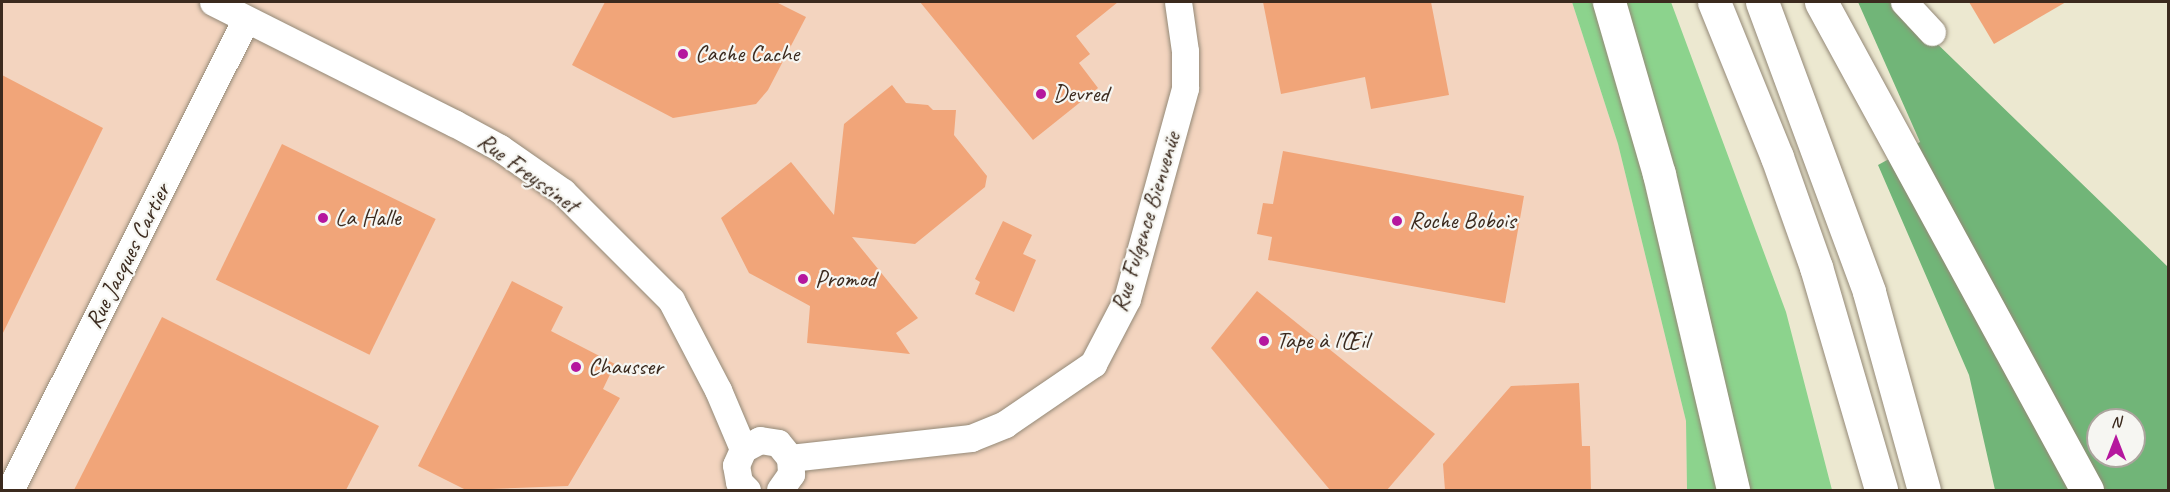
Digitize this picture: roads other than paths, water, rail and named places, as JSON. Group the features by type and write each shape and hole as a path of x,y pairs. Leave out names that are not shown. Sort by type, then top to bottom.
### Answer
{"highway":[{"path":"1609,2 1659,174 1733,490"},
{"path":"1714,2 1816,267 1881,490"},
{"path":"1762,2 1869,292 1924,490"},
{"path":"1821,2 2087,490"}],"street":[{"name":"Rue Freyssinet","path":"213,2 245,21 454,123 500,148 563,192 671,300 718,390 743,449"},
{"name":"Rue Fulgence Bienvenüe","path":"790,458 971,438 1005,424 1093,364 1127,299 1185,88 1185,51 1178,2"},
{"path":"1904,2 1932,32"},
{"name":"Rue Jacques Cartier","path":"10,490 245,21"},
{"path":"747,490 736,474 743,449 760,440 769,440 778,443 790,458 791,474 780,490"}],"place":[{"name":"Cache Cache","path":"683,54"},
{"name":"Devred","path":"1041,94"},
{"name":"La Halle","path":"323,218"},
{"name":"Roche Bobois","path":"1397,221"},
{"name":"Promod","path":"803,279"},
{"name":"Tape à l'Œil","path":"1264,341"},
{"name":"Chausser","path":"576,367"}]}
